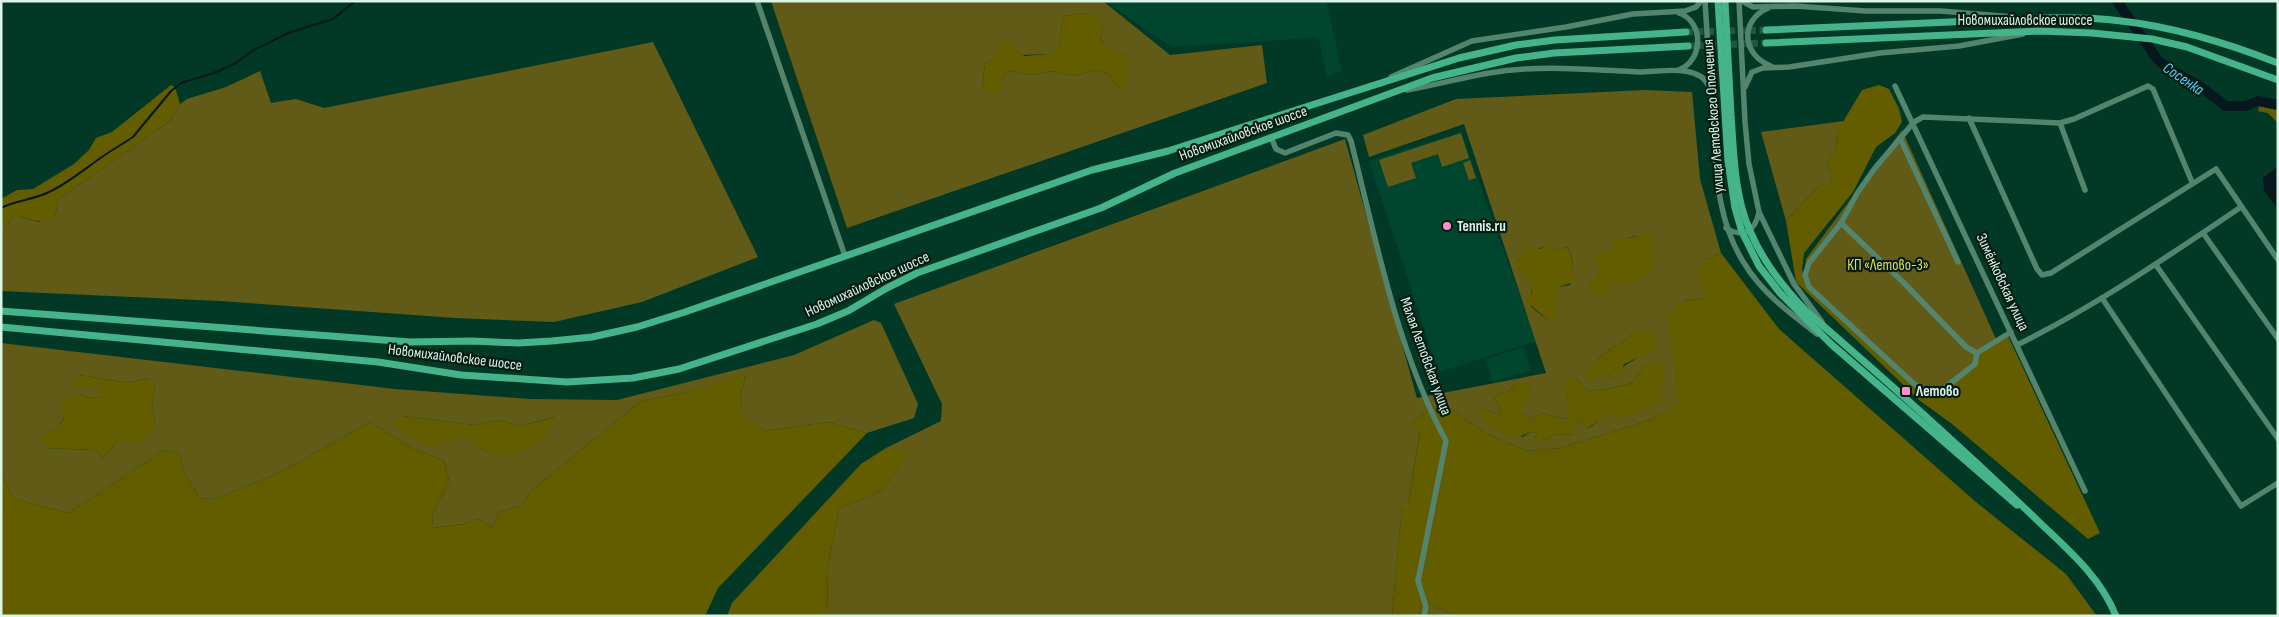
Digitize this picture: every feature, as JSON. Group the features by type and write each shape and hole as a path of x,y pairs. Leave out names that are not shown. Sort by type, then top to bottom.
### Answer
{"main road":[{"name":"улица Летовского Ополчения","path":"1718,1 1728,162 1734,208 1746,232 1759,266 1780,293 1831,344 2004,495 2037,520"},
{"name":"улица Летовского Ополчения","path":"1725,1 1734,162 1738,191 1746,232 1765,262 1784,288 1806,311 2008,491 2074,555 2111,604 2116,616"},
{"name":"Новомихайловское шоссе","path":"1766,30 2035,18 2120,20 2221,42 2278,62"},
{"name":"Новомихайловское шоссе","path":"1766,43 2040,31 2131,37 2152,40 2215,56 2278,80"},
{"name":"Новомихайловское шоссе","path":"1,311 410,342 472,341 518,343 592,337 637,327 1092,170 1168,151 1387,79 1459,58 1516,45 1555,40 1686,32"},
{"name":"Новомихайловское шоссе","path":"1,327 378,362 461,375 567,382 633,378 708,361 817,324 848,311 917,273 1101,208 1175,173 1270,136 1462,69 1516,58 1564,53 1688,46"}],"street":[{"path":"757,1 845,256"},
{"path":"1387,79 1472,41 1566,27 1633,14 1691,10 1701,1"},
{"path":"1705,1 1717,180 1726,228 1743,263 1769,295 1831,344"},
{"path":"1833,335 1794,284 1759,212 1749,164 1743,94 1740,1 1754,7 1795,6 1866,11 1941,11 2035,18"},
{"path":"1770,7 1755,17 1750,24 1748,39 1752,54 1757,59 1775,67"},
{"path":"1673,72 1684,68 1695,57 1698,39 1694,23 1675,11"},
{"path":"1743,94 1752,72 1757,69 1808,65 1880,53 1959,46 2040,31"},
{"path":"1390,93 1526,69 1571,67 1698,73 1706,80 1711,92"},
{"name":"Зимёнковская улица","path":"1895,86 1914,122 2085,491"},
{"path":"2011,332 1978,353 1975,364 1941,391 1928,392 1914,383 1808,287 1805,276 1809,264 1841,223 1858,192 1914,122 1923,117 2060,123 2074,119 2148,86 2153,89 2192,182"},
{"path":"1970,118 2037,269 2042,275 2051,273 2192,182 2216,169 2278,260"},
{"path":"2060,123 2085,190"},
{"name":"Малая Летовская улица","path":"1270,136 1276,148 1284,153 1336,133 1348,135 1351,141 1399,325 1435,420 1446,441 1418,581 1426,608 1424,616"},
{"path":"1900,138 1958,262"},
{"path":"2017,345 2062,323 2156,265 2241,207"},
{"path":"1726,228 1733,232 1746,232 1756,225 1759,212"},
{"path":"1841,223 1903,282 1966,347 1978,353"},
{"path":"2203,233 2278,339"},
{"path":"2156,265 2278,439"},
{"path":"2102,298 2241,506 2278,483"}],"shaded area":[{"path":"1104,1 1326,1 1342,71 1326,76 1319,40 1314,38 1172,47"},
{"path":"1086,13 1096,16 1103,27 1100,39 1108,48 1129,57 1128,82 1120,90 1107,73 1096,70 1074,76 1052,71 1031,75 1008,71 1002,81 1001,93 989,94 982,87 985,64 995,56 997,45 1006,39 1024,56 1049,54 1059,46 1063,16"},
{"path":"171,85 175,87 180,104 171,120 58,200 55,217 50,220 40,221 13,216 7,226 1,226 1,199 17,190 33,189 74,164 89,150 96,138 112,132"},
{"path":"1879,85 1889,89 1899,109 1902,122 1895,133 1876,147 1853,192 1804,253 1802,270 1808,286 1914,384 1930,391 1943,389 1968,368 1983,349 2008,336 2100,533 2088,539 1952,424 1919,400 1796,282 1786,221 1820,185 1829,187 1833,175 1826,165 1836,148 1837,132 1862,90"},
{"path":"2265,104 2278,109 2278,123 2268,113 2258,111 2259,106"},
{"path":"1461,132 1536,341 1439,372 1369,161"},
{"path":"2278,166 2278,209 2264,191 2263,178"},
{"path":"1642,233 1652,237 1655,260 1650,271 1643,278 1622,286 1616,283 1611,284 1610,293 1598,296 1593,294 1588,284 1600,273 1595,257 1598,252 1609,254 1617,240 1638,236"},
{"path":"1545,245 1556,250 1567,247 1574,278 1574,282 1559,287 1555,303 1557,309 1555,320 1549,321 1528,303 1528,297 1532,293 1531,284 1528,278 1519,272 1516,262 1524,254 1524,249 1529,246 1540,249"},
{"path":"1721,253 1779,329 1976,502 2066,574 2097,616 1459,616 1422,602 1419,616 1392,616 1402,505 1408,505 1420,432 1412,422 1441,402 1489,435 1528,451 1561,448 1650,420 1677,405 1676,368 1667,313 1683,301 1704,298 1697,271 1705,260"},
{"path":"1650,330 1657,340 1654,352 1642,355 1624,364 1620,375 1614,377 1604,374 1588,379 1585,375 1601,356 1627,339 1634,332"},
{"path":"1524,347 1531,370 1492,382 1486,359"},
{"path":"1660,363 1663,365 1664,376 1659,386 1662,397 1653,406 1620,418 1611,412 1588,428 1579,421 1574,424 1574,435 1556,434 1546,440 1535,439 1537,433 1531,432 1516,438 1494,429 1477,412 1479,407 1499,415 1500,408 1495,399 1498,394 1509,391 1517,383 1527,383 1532,387 1526,403 1522,407 1522,413 1532,419 1542,413 1564,419 1569,418 1567,396 1563,392 1569,377 1575,377 1587,391 1610,389 1632,383 1644,366"},
{"path":"746,374 740,397 743,415 764,431 828,422 867,433 718,588 705,616 1,616 1,473 14,499 69,513 164,450 179,453 184,472 199,498 215,499 279,473 370,422 410,447 444,461 449,481 433,513 432,528 464,524 478,519 492,527 499,512 522,505 531,491 641,401 684,393"},
{"path":"79,375 128,383 150,378 155,389 152,401 155,425 141,443 118,441 103,458 95,450 46,448 40,438 58,427 64,418 60,407 67,399 79,394 89,398 101,397 97,386 75,385"},
{"path":"402,416 474,425 498,420 520,426 555,417 544,438 515,456 492,456 464,438 431,447 401,432 394,425"},
{"path":"886,448 910,451 883,490 839,509 828,567 827,616 727,616 732,603 861,464"}],"green space":[{"path":"771,1 1103,1 1170,55 1262,45 1267,83 847,228","holes":["1086,13 1096,17 1103,27 1100,38 1107,48 1129,57 1120,90 1107,73 1096,70 1074,76 1052,71 1031,75 1008,71 1002,81 989,94 982,86 985,64 995,56 1049,54 1059,47 1063,16"]},
{"path":"653,42 758,257 642,302 554,322 455,318 220,301 1,291 1,226 7,226 13,216 39,222 55,217 58,200 171,120 180,104 187,99 226,87 260,71 271,103 296,99 324,108"},
{"path":"1644,90 1692,92 1700,179 1721,253 1705,260 1704,298 1683,301 1676,368 1678,405 1650,420 1561,448 1528,451 1489,435 1441,402 1412,422 1420,431 1408,505 1402,506 1392,616 827,616 828,567 839,509 883,490 909,452 886,448 941,421 942,404 894,304 1345,139 1417,398 1546,373 1464,124 1369,157 1363,135 1456,99","holes":["1638,236 1616,283 1588,284 1600,273 1617,244","1545,246 1556,250 1567,247 1571,255 1573,271 1570,285 1559,287 1549,321 1531,307 1532,281 1516,262 1524,254","1634,332 1643,353 1639,357 1621,368 1614,377 1604,374 1585,375 1601,356","1657,365 1664,376 1653,389 1606,414 1591,427 1588,428 1579,421 1574,423 1574,435 1556,434 1546,440 1535,438 1537,433 1531,432 1522,437 1479,407 1499,415 1500,408 1495,399 1498,394 1509,391 1517,383 1527,383 1532,387 1522,407 1522,413 1532,419 1542,413 1564,419 1570,418 1567,396 1575,377 1587,391 1609,389 1632,383 1644,366"]},
{"path":"1844,121 1837,133 1836,148 1826,165 1833,175 1829,188 1820,185 1786,221 1761,132"},
{"name":"КП «Летово-3»","path":"1902,130 1996,339 1945,392 1922,392 1803,282 1806,259"},
{"path":"1461,133 1469,158 1442,167 1438,154 1411,163 1416,178 1388,187 1379,160"},
{"path":"1470,160 1476,178 1469,180 1463,163"},
{"path":"874,320 881,323 918,404 914,418 867,433 828,422 764,431 743,416 740,397 746,375 684,393 641,401 531,491 522,505 499,512 492,527 478,519 464,524 432,528 433,513 449,481 444,461 410,447 370,422 279,473 215,499 199,498 184,472 179,453 164,450 69,513 14,499 1,473 1,343 395,389 530,399 617,400 794,355","holes":["79,375 128,383 149,378 155,389 152,401 155,425 118,441 103,458 95,450 46,448 41,438 58,427 79,394 89,398 102,397 97,386","402,416 474,425 498,420 520,426 554,417 492,456 463,437"]},
{"path":"1422,602 1459,616 1419,616"}],"waterway":[{"path":"1,208 43,195 57,188 133,137 171,91 181,83 214,73 236,63 252,51 288,33 333,19 355,1"},
{"name":"Сосенка","path":"2117,1 2157,59 2169,69 2198,85 2226,106 2246,106 2258,101 2278,105"}],"tunnel":[{"path":"1686,32 1766,30"},
{"path":"1688,46 1766,43"}],"place":[{"name":"Tennis.ru","path":"1447,226"},
{"name":"Летово","path":"1906,391"}]}
